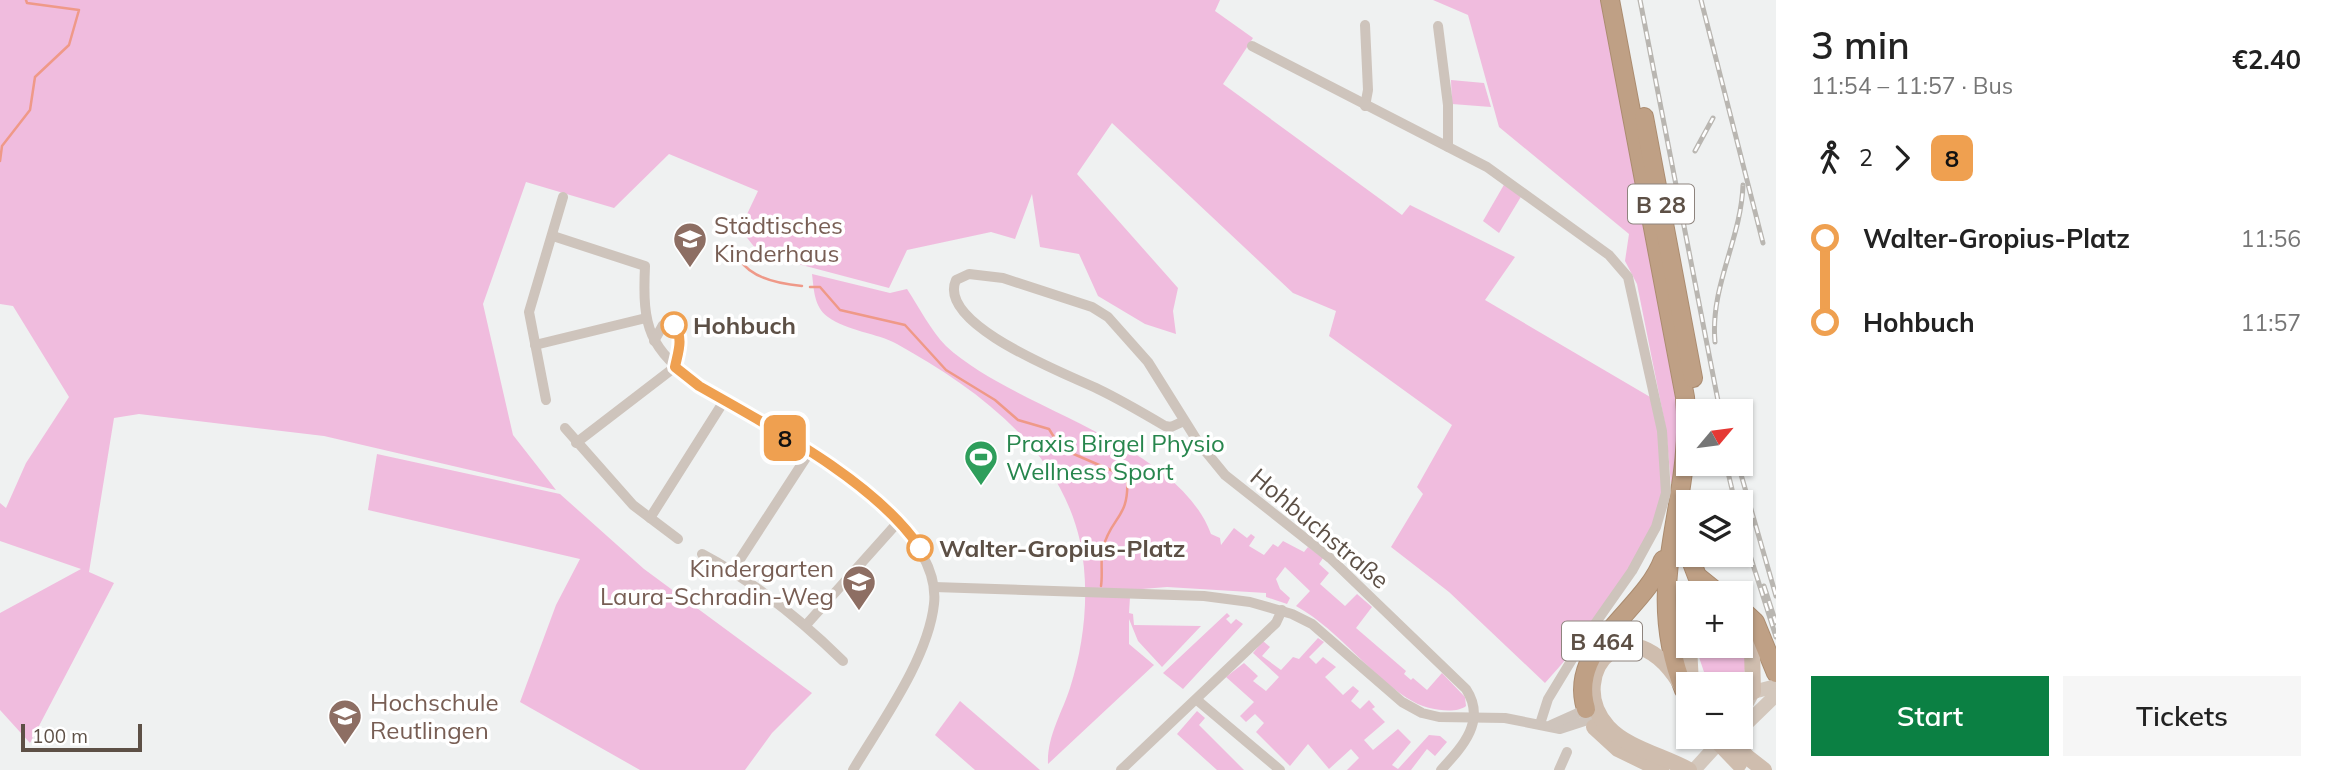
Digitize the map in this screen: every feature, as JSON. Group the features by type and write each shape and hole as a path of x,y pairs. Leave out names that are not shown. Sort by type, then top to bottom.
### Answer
{"highway":[{"name":"B 28","path":"1610,0 1685,397 1685,458 1665,584 1666,624 1672,655 1680,672"},
{"name":"B 28","path":"1621,0 1689,343 1696,399"},
{"name":"B 464","path":"1593,713 1583,683 1588,663 1600,644 1652,584 1671,537"},
{"path":"1676,567 1674,612 1684,672"},
{"path":"1753,620 1776,673"}],"main road":[{"path":"1655,768 1611,744 1593,713 1593,686 1598,666 1611,652 1625,646 1641,646 1655,653 1676,676"},
{"path":"1593,713 1619,736 1691,770"},
{"path":"1727,749 1744,763 1764,770"}],"street":[{"path":"1364,25 1368,90 1365,106"},
{"path":"1438,26 1448,104 1448,147"},
{"path":"1252,46 1497,173 1609,255 1624,270 1631,286 1662,431 1667,478 1656,527 1632,571 1585,638 1548,699 1545,725"},
{"path":"546,400 529,312 563,197"},
{"path":"553,236 645,266 646,318 654,341 675,367 869,493 899,521 927,561 934,587 933,612 914,663 853,770"},
{"name":"Hohbuchstraße","path":"1184,421 1171,427 1165,426 1108,394 1019,353 964,312 956,300 953,286 962,275 986,275 1085,304 1108,317 1141,354 1184,421 1225,475 1330,558 1461,683 1472,698 1474,718"},
{"path":"535,345 646,318"},
{"path":"576,443 675,367 681,340 674,325 663,325 654,341"},
{"path":"650,518 724,401"},
{"path":"565,428 609,481 650,518 678,538"},
{"path":"733,570 809,453"},
{"path":"806,625 899,521"},
{"path":"702,554 733,570 806,625 843,661"},
{"path":"934,587 1204,596 1282,610 1319,630 1414,709 1435,716 1497,717 1545,725 1593,713"},
{"path":"1121,770 1276,623 1282,610"},
{"path":"1753,692 1776,686"},
{"path":"1753,717 1776,695"},
{"path":"1196,700 1280,770"},
{"path":"1441,770 1467,739 1474,718"},
{"path":"1691,770 1713,749"},
{"path":"1706,770 1724,749"},
{"path":"1559,770 1567,751"}],"shaded area":[{"path":"0,0 1220,0 1215,11 1253,38 1223,84 1402,215 1410,205 1515,257 1485,300 1657,401 1662,440 1661,508 1642,552 1627,576 1594,624 1545,683 1449,592 1391,547 1423,494 1417,487 1452,425 1329,336 1336,311 1293,293 1112,123 1077,174 1178,288 1173,311 1176,334 1145,324 1098,296 1079,254 1040,247 1032,194 1015,239 991,232 907,250 889,288 760,254 740,229 758,191 669,154 614,208 526,182 483,304 513,435 556,490 324,436 139,414 114,418 89,572 114,583 30,743 0,710 0,613 81,569 0,541 0,503 6,508 26,463 69,397 13,306 0,304"},
{"path":"1433,0 1604,0 1677,399 1675,476 1671,484 1666,429 1637,284 1625,261 1629,234 1499,127 1468,15"},
{"path":"1451,80 1484,83 1491,107 1452,104"},
{"path":"1505,183 1522,195 1499,233 1483,221"},
{"path":"812,274 890,293 907,289 946,346 976,369 1130,451 1165,475 1193,502 1211,534 1220,538 1221,545 1234,528 1247,538 1251,534 1255,537 1249,546 1264,555 1273,544 1278,547 1283,541 1304,552 1308,547 1323,558 1319,564 1329,573 1320,584 1345,606 1357,594 1372,607 1356,628 1406,671 1404,674 1427,690 1442,673 1465,697 1466,706 1448,711 1419,705 1384,681 1328,628 1296,606 1310,591 1285,567 1276,579 1280,589 1290,598 1287,604 1266,597 1266,593 1167,587 1092,593 1130,597 1129,613 1133,614 1134,625 1201,626 1162,667 1138,641 1129,619 1129,644 1154,665 1048,764 1052,734 1075,670 1084,615 1083,559 1069,508 1054,477 1034,449 1010,424 984,401 927,361 889,340 844,326 828,317 817,303"},
{"path":"377,454 560,494 644,569 812,693 772,733 745,770 640,770 520,702 556,605 580,559 368,510"},
{"path":"1227,613 1230,616 1226,619 1231,624 1236,619 1243,624 1183,689 1163,673"},
{"path":"1318,638 1324,642 1309,657 1316,664 1323,657 1336,667 1325,677 1343,695 1353,686 1359,691 1351,701 1360,709 1369,700 1375,707 1372,709 1385,722 1364,740 1373,750 1398,729 1411,742 1392,765 1398,769 1429,735 1440,736 1447,742 1435,756 1427,749 1411,770 1347,770 1359,758 1351,749 1329,769 1308,744 1290,766 1256,732 1264,723 1255,714 1246,722 1240,716 1254,702 1226,677 1244,663 1258,676 1253,681 1266,691 1279,677 1253,653 1263,641 1270,647 1262,656 1281,670 1293,657 1299,659"},
{"path":"1699,658 1745,658 1744,672 1704,672"},
{"path":"960,701 1040,770 975,770 935,735"},
{"path":"1197,711 1205,718 1199,725 1244,770 1217,770 1177,734"}],"waterway":[{"path":"0,161 2,146 30,110 35,77 69,45 79,10 27,3 26,0"},
{"path":"740,260 759,276 802,286"},
{"path":"810,287 820,287 840,310 905,325 946,370 995,400 1018,420 1049,429 1057,442"},
{"path":"1062,449 1127,477 1126,501 1106,537 1103,548 1101,586"}],"railway":[{"path":"1640,0 1718,399"},
{"path":"1701,0 1763,243"},
{"path":"1695,151 1713,118"},
{"path":"1715,342 1717,302 1737,225 1743,185"},
{"path":"1729,476 1732,490"},
{"path":"1741,476 1776,596"},
{"path":"1753,565 1776,637"},
{"path":"1764,586 1776,623"}],"bus line":[{"name":"8","path":"674,325 681,340 675,367 699,386 869,493 905,528 920,548"}],"place":[{"name":"Städtisches Kinderhaus","path":"690,269"},
{"name":"Hohbuch","path":"674,325"},
{"name":"Praxis Birgel Physio Wellness Sport","path":"981,487"},
{"name":"Walter-Gropius-Platz","path":"920,548"},
{"name":"Kindergarten Laura-Schradin-Weg","path":"859,612"},
{"name":"Hochschule Reutlingen","path":"345,746"}]}
